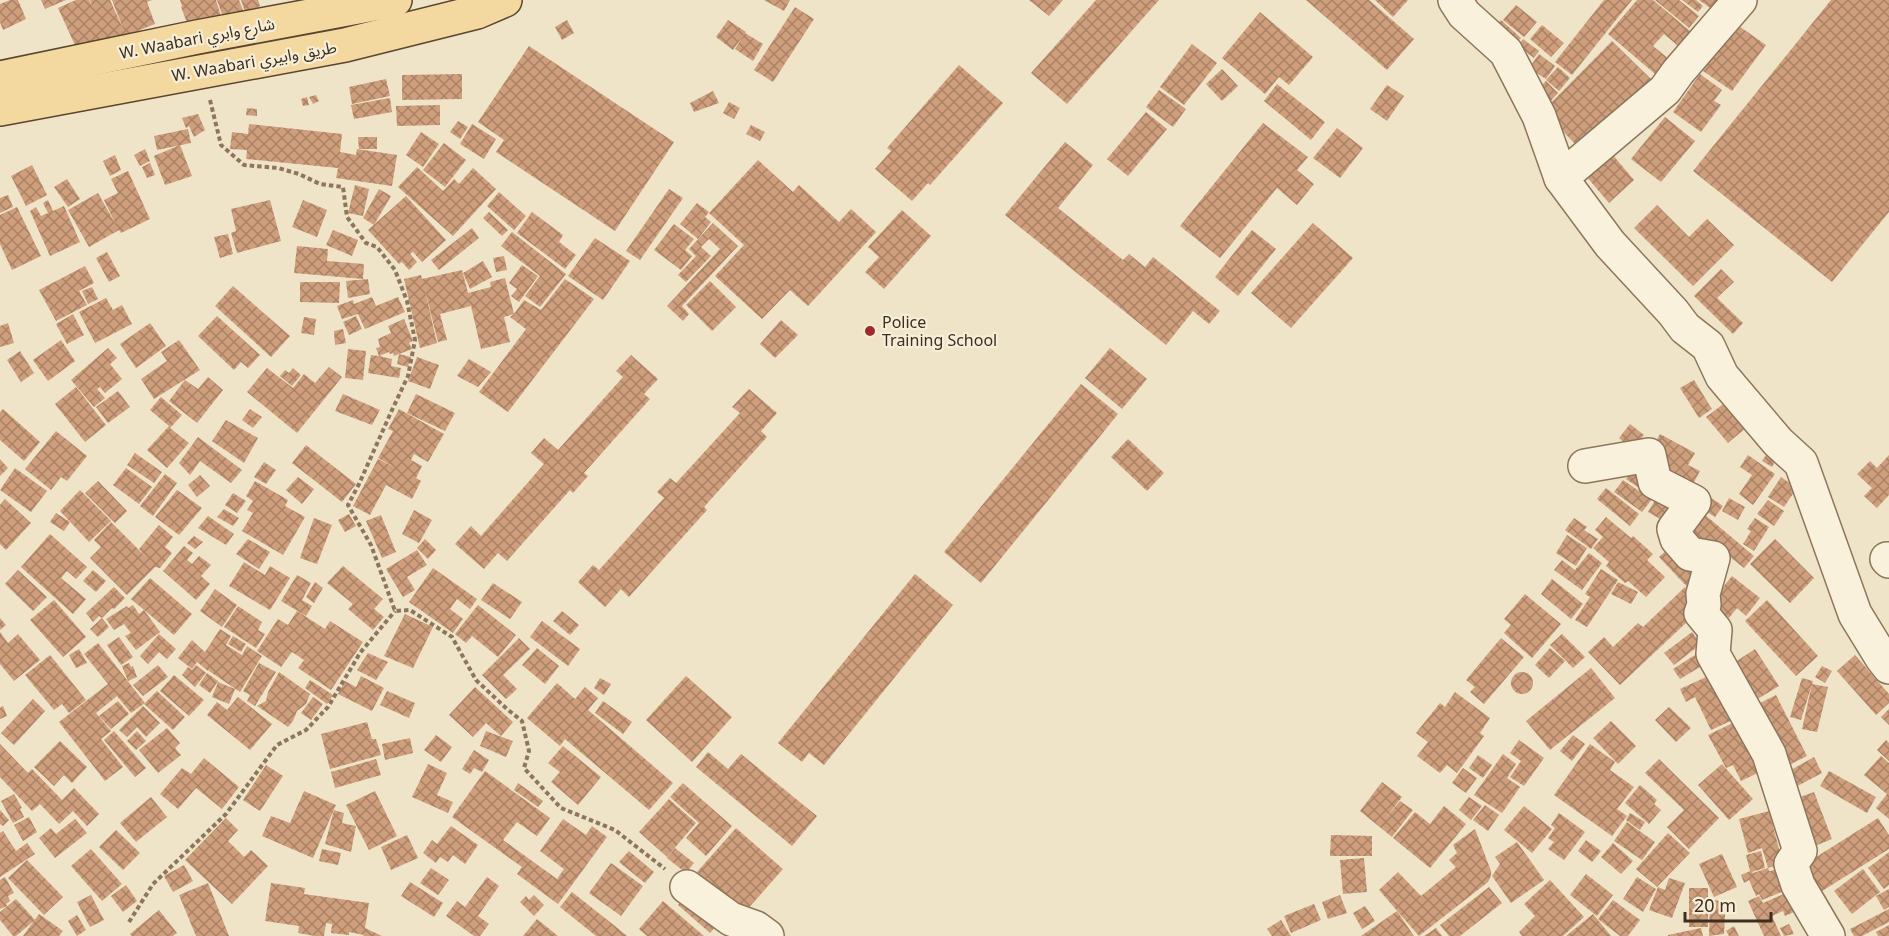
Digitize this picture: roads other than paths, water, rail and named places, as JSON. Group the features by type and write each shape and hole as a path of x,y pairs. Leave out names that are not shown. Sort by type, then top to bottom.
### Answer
{"main road":[{"name":"W. Waabari شارع وابري","path":"0,78 197,37 395,0"},
{"name":"W. Waabari طريق وابيري","path":"0,109 345,45 477,12 505,0"}],"street":[{"path":"1561,178 1665,90 1740,0"},
{"path":"1465,5 1506,52 1539,116 1561,178 1610,244 1685,328 1708,346 1722,376 1778,442 1801,464 1855,614 1889,667"},
{"path":"1585,466 1649,455 1655,482 1694,502 1674,529 1677,539 1690,554 1713,558 1703,594 1704,605 1701,613 1715,630 1713,654 1768,754 1800,851 1791,864 1798,885 1821,934"},
{"path":"687,886 731,919 756,928 767,936"}],"place":[{"name":"Police Training School","path":"870,331"}]}
